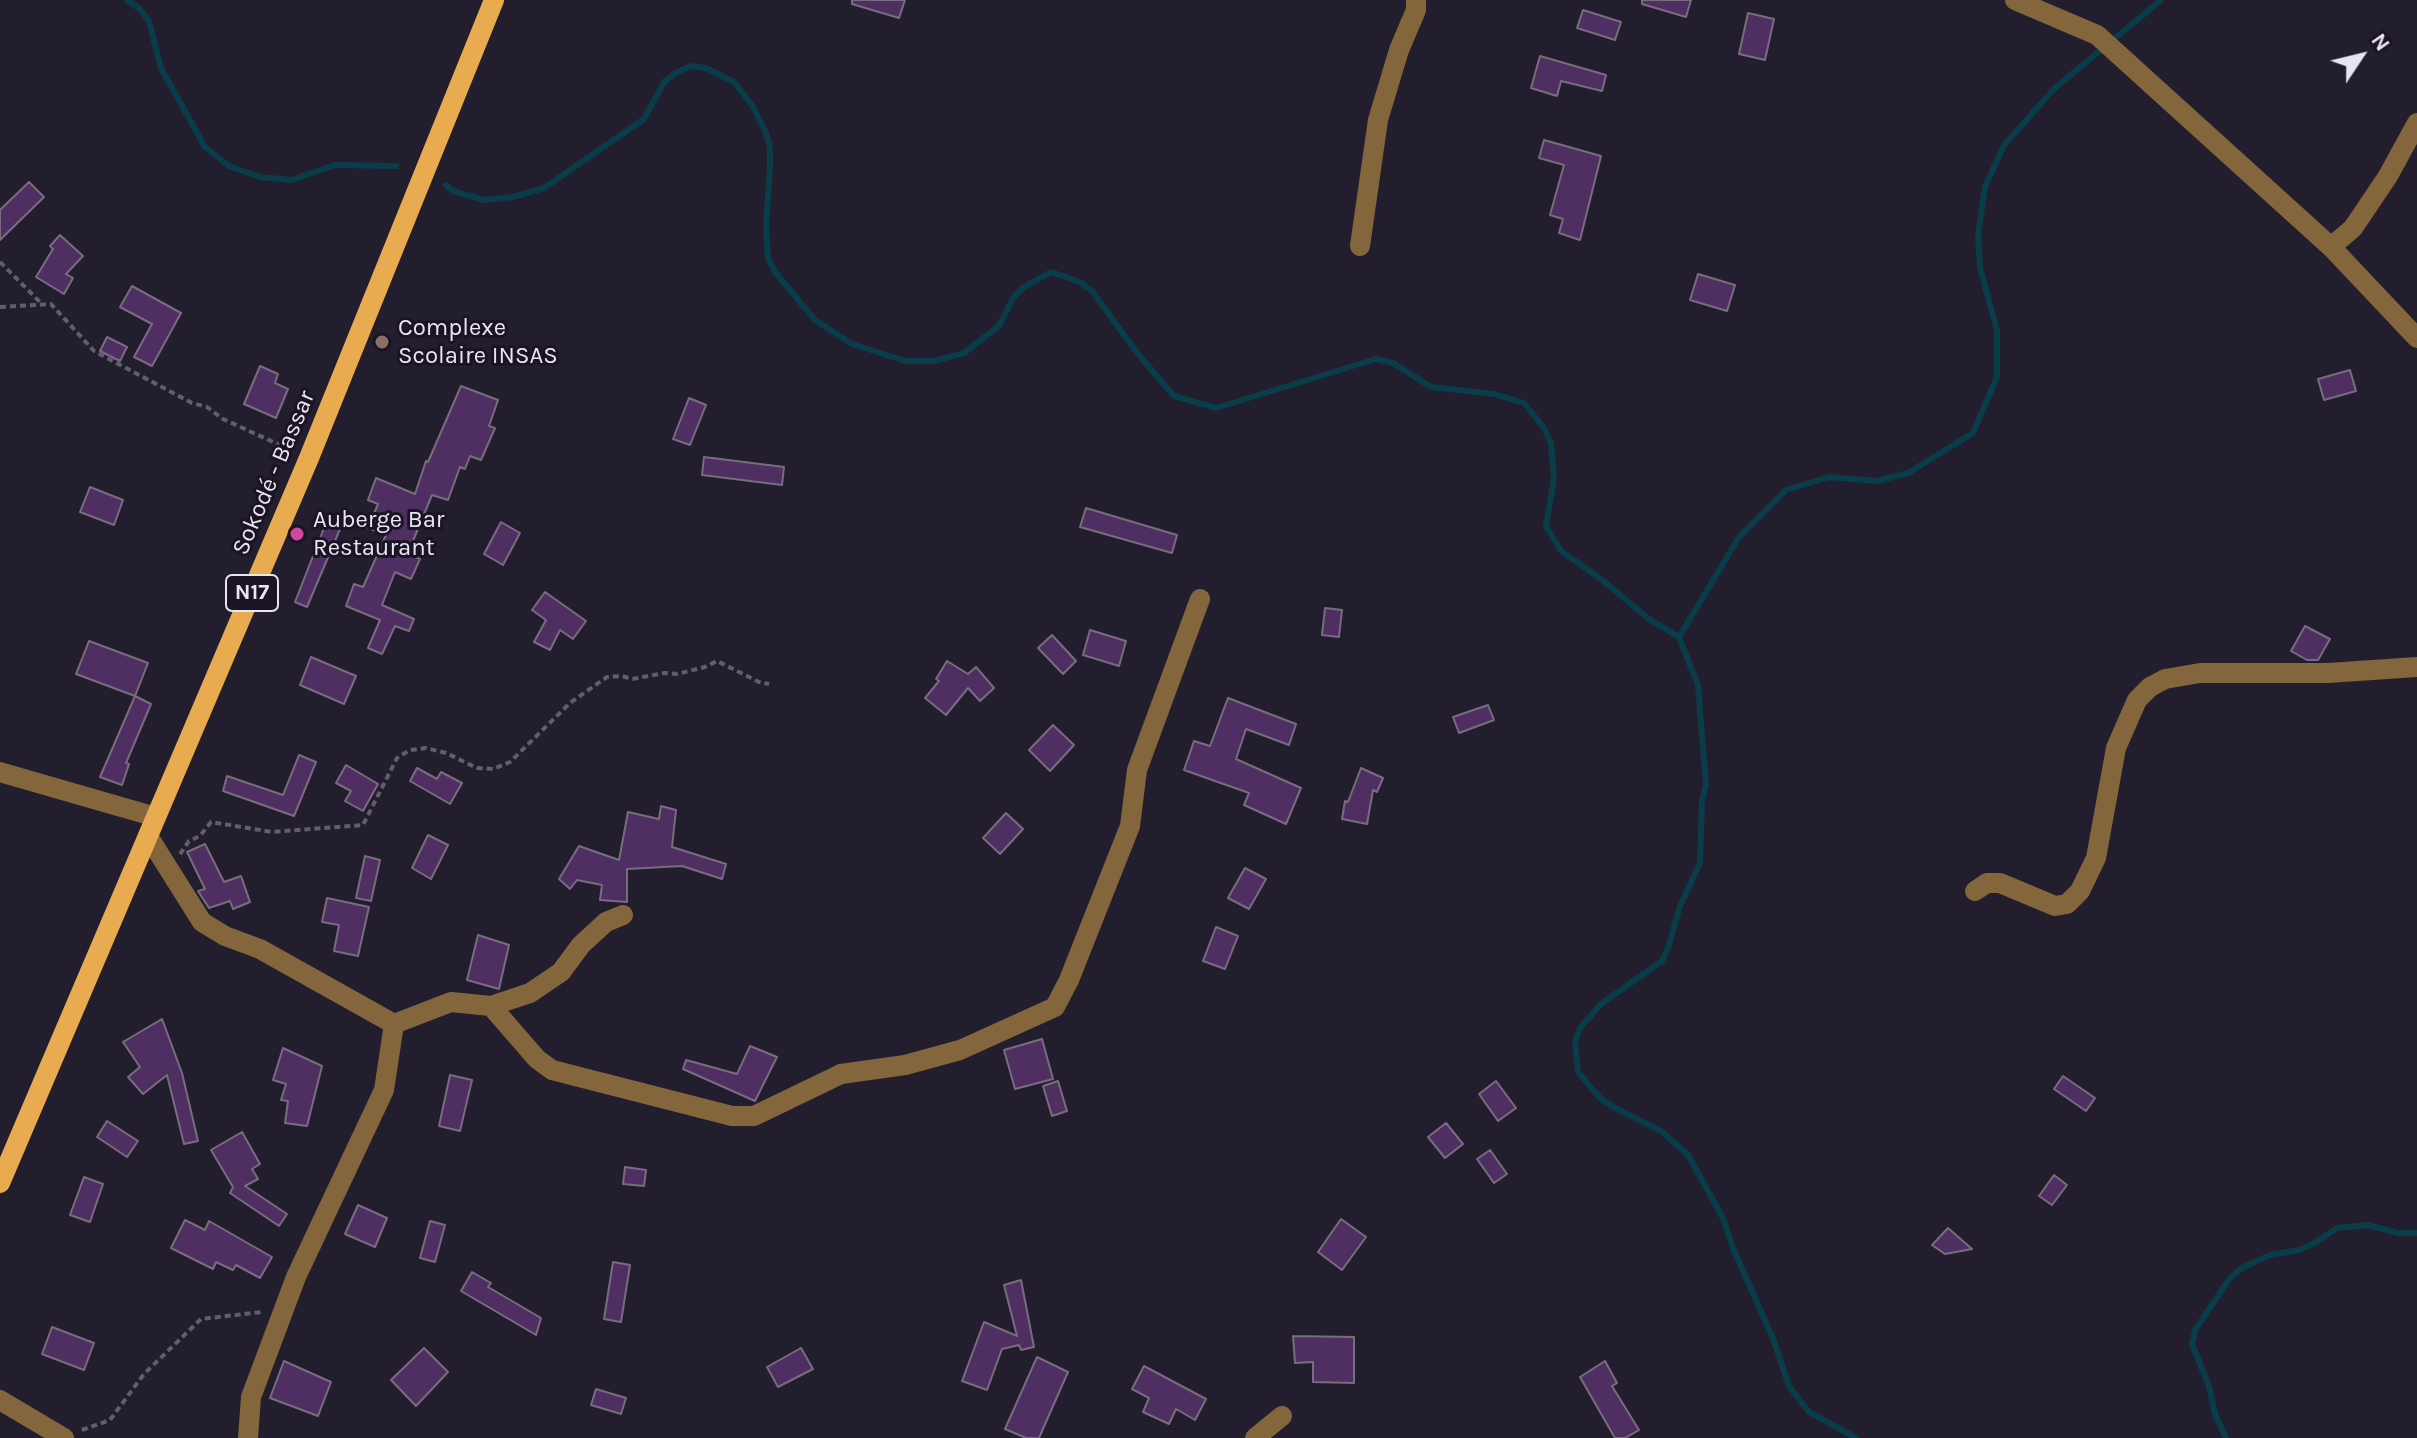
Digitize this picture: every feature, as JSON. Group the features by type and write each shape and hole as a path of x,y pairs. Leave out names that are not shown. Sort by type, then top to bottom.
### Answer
{"main road":[{"name":"Sokodé - Bassar","path":"0,1183 309,458 494,0"}],"street":[{"path":"1360,246 1378,120 1399,50 1416,10 1416,0"},
{"path":"2015,0 2097,35 2331,247 2417,338"},
{"path":"2331,247 2353,228 2388,176 2417,123"},
{"path":"491,1006 537,1059 552,1070 732,1116 754,1116 841,1074 905,1065 960,1050 1055,1007 1069,980 1130,826 1137,770 1200,599"},
{"path":"1975,891 1987,883 2000,883 2055,906 2067,904 2080,891 2096,858 2116,748 2137,700 2150,687 2165,679 2200,673 2328,673 2417,667"},
{"path":"0,772 152,826 165,864 202,922 225,936 260,949 394,1024"},
{"path":"394,1024 451,1002 491,1006 530,993 561,972 581,945 606,922 623,915"},
{"path":"248,1438 251,1397 296,1277 384,1090 394,1024"},
{"path":"0,1400 63,1438"},
{"path":"1255,1438 1282,1416"}],"path":[{"path":"0,262 43,305"},
{"path":"0,307 51,304 94,351 192,403 207,407 223,419 309,458"},
{"path":"165,864 177,858 189,841 200,836 211,822 272,832 363,825 397,758 410,750 426,748 446,753 477,768 493,769 510,762 570,703 607,677 632,679 677,674 717,661 769,684"},
{"path":"63,1438 110,1420 144,1374 201,1319 284,1310"}],"building":[{"path":"852,0 905,0 899,18 852,4"},
{"path":"1642,0 1691,0 1686,17 1642,4"},
{"path":"1583,10 1621,22 1615,40 1577,28"},
{"path":"1748,13 1774,19 1765,60 1739,54"},
{"path":"1540,56 1606,75 1602,91 1561,81 1557,96 1531,88"},
{"path":"1544,140 1601,156 1580,240 1559,233 1563,219 1550,215 1564,165 1539,158"},
{"path":"29,182 44,197 0,240 0,210"},
{"path":"60,235 83,256 66,274 73,278 64,294 36,277 53,249 50,246"},
{"path":"1698,274 1735,285 1727,311 1690,300"},
{"path":"132,286 181,313 152,366 134,357 152,324 120,307"},
{"path":"107,337 127,347 120,361 100,351"},
{"path":"260,366 278,374 275,383 288,389 276,418 244,404"},
{"path":"2350,370 2356,391 2324,400 2318,379"},
{"path":"461,386 498,400 489,426 495,428 481,460 470,456 465,469 460,467 448,500 432,495 408,553 420,559 411,579 395,572 382,605 414,619 409,631 395,626 382,654 368,648 380,620 346,606 354,584 363,587 386,535 368,528 378,504 368,500 376,478 415,494 426,461"},
{"path":"689,398 706,405 690,445 673,439"},
{"path":"704,457 784,467 782,485 702,475"},
{"path":"90,487 123,500 114,525 80,512"},
{"path":"1086,508 1177,535 1172,553 1080,527"},
{"path":"501,522 520,533 503,565 484,554"},
{"path":"326,523 340,529 307,607 295,602"},
{"path":"545,592 586,621 573,639 560,630 550,650 534,642 546,620 532,610"},
{"path":"1325,608 1342,610 1339,637 1322,635"},
{"path":"2305,626 2330,639 2318,660 2307,660 2291,651"},
{"path":"1090,630 1126,641 1119,666 1083,655"},
{"path":"1052,635 1076,661 1063,674 1038,648"},
{"path":"89,641 148,663 135,696 76,674"},
{"path":"311,657 356,676 344,704 300,685"},
{"path":"947,661 968,674 976,667 994,688 980,701 968,688 946,715 925,698 939,681 936,679"},
{"path":"135,696 151,704 126,763 129,764 122,785 100,777"},
{"path":"1228,698 1296,724 1289,745 1246,729 1236,759 1301,788 1286,824 1244,805 1249,793 1184,770 1194,741 1210,746"},
{"path":"1488,705 1494,720 1459,733 1453,717"},
{"path":"1053,725 1074,745 1050,771 1029,750"},
{"path":"299,755 316,762 294,816 223,791 227,776 283,795"},
{"path":"346,765 378,784 363,811 345,801 351,791 336,783"},
{"path":"417,768 437,779 441,772 462,783 450,804 410,781"},
{"path":"1361,768 1383,778 1377,792 1373,790 1367,824 1342,819 1345,801 1348,802"},
{"path":"661,806 676,810 672,847 726,864 722,879 682,866 627,869 627,902 600,900 602,885 577,880 570,889 559,879 579,846 619,860 628,812 659,819"},
{"path":"1006,813 1023,829 1000,854 983,838"},
{"path":"428,835 448,845 431,879 412,868"},
{"path":"205,844 224,882 241,876 250,902 233,909 230,901 209,908 198,891 205,889 187,852"},
{"path":"365,856 380,860 371,901 356,898"},
{"path":"1245,868 1266,879 1249,909 1228,898"},
{"path":"327,898 369,907 358,956 334,951 339,925 322,922"},
{"path":"1216,927 1238,936 1225,969 1203,961"},
{"path":"478,935 509,945 499,989 467,980"},
{"path":"162,1019 182,1073 198,1141 184,1144 167,1075 143,1094 128,1077 140,1067 123,1042"},
{"path":"1042,1039 1053,1079 1015,1089 1004,1050"},
{"path":"750,1046 777,1057 755,1101 683,1069 686,1060 737,1074"},
{"path":"283,1048 322,1066 307,1126 285,1123 288,1101 281,1100 286,1084 273,1080"},
{"path":"450,1075 472,1080 460,1131 439,1126"},
{"path":"2063,1076 2095,1098 2086,1111 2054,1089"},
{"path":"1058,1081 1067,1111 1052,1116 1043,1086"},
{"path":"1496,1081 1516,1108 1498,1121 1479,1094"},
{"path":"107,1121 138,1141 127,1157 97,1137"},
{"path":"1446,1123 1463,1144 1445,1158 1428,1137"},
{"path":"242,1132 260,1164 252,1169 258,1179 245,1186 287,1214 279,1226 230,1193 233,1187 211,1150"},
{"path":"1490,1150 1507,1174 1494,1183 1477,1159"},
{"path":"625,1167 646,1170 644,1186 623,1184"},
{"path":"2054,1175 2067,1185 2052,1205 2039,1196"},
{"path":"84,1177 103,1184 90,1222 70,1215"},
{"path":"358,1205 387,1218 375,1247 345,1234"},
{"path":"1341,1219 1366,1237 1342,1270 1318,1252"},
{"path":"185,1220 205,1230 209,1221 272,1257 260,1278 236,1265 233,1270 216,1262 213,1269 171,1248"},
{"path":"430,1221 445,1225 435,1262 420,1258"},
{"path":"1948,1228 1972,1249 1945,1254 1932,1245"},
{"path":"613,1262 630,1265 621,1322 604,1319"},
{"path":"472,1272 491,1283 488,1287 541,1318 536,1335 461,1291"},
{"path":"1021,1280 1034,1347 1021,1350 1019,1345 1002,1349 987,1390 962,1381 984,1322 1017,1336 1004,1285"},
{"path":"52,1327 94,1343 84,1370 42,1354"},
{"path":"1293,1336 1354,1337 1354,1383 1313,1382 1313,1362 1295,1363"},
{"path":"424,1348 448,1372 416,1406 391,1380"},
{"path":"801,1348 813,1369 778,1387 767,1367"},
{"path":"1037,1357 1068,1372 1039,1438 1026,1438 1005,1429"},
{"path":"284,1361 331,1382 318,1416 270,1398"},
{"path":"1605,1361 1617,1383 1612,1386 1639,1430 1625,1438 1615,1438 1580,1377"},
{"path":"1144,1366 1206,1399 1195,1420 1176,1409 1169,1424 1143,1412 1149,1398 1132,1389"},
{"path":"596,1389 626,1398 621,1414 591,1405"}],"waterway":[{"path":"127,0 140,9 149,21 161,68 205,147 229,166 260,177 291,180 335,165 396,166"},
{"path":"1679,637 1739,537 1786,490 1829,477 1877,481 1908,473 1973,433 1997,377 1997,330 1980,268 1978,235 1985,187 2004,145 2055,88 2161,0"},
{"path":"446,185 453,191 484,200 513,197 544,188 644,119 664,82 677,72 691,66 706,68 734,82 752,105 766,133 770,147 766,227 768,258 775,272 815,320 852,344 905,361 934,361 964,353 999,326 1013,298 1024,287 1051,272 1080,282 1092,291 1138,354 1174,396 1216,408 1376,359 1393,363 1431,387 1494,394 1524,403 1544,428 1551,443 1554,479 1546,526 1561,551 1649,619 1679,637 1698,685 1706,785 1702,801 1700,863 1680,906 1662,961 1601,1004 1580,1028 1575,1042 1578,1072 1600,1098 1661,1131 1688,1155 1723,1218 1774,1341 1789,1386 1809,1412 1856,1438"},
{"path":"2226,1438 2192,1344 2195,1330 2230,1278 2242,1268 2270,1255 2313,1244 2337,1228 2368,1225 2398,1233 2417,1233"}],"place":[{"name":"Complexe Scolaire INSAS","path":"382,342"},
{"name":"Auberge Bar Restaurant","path":"297,534"}]}
